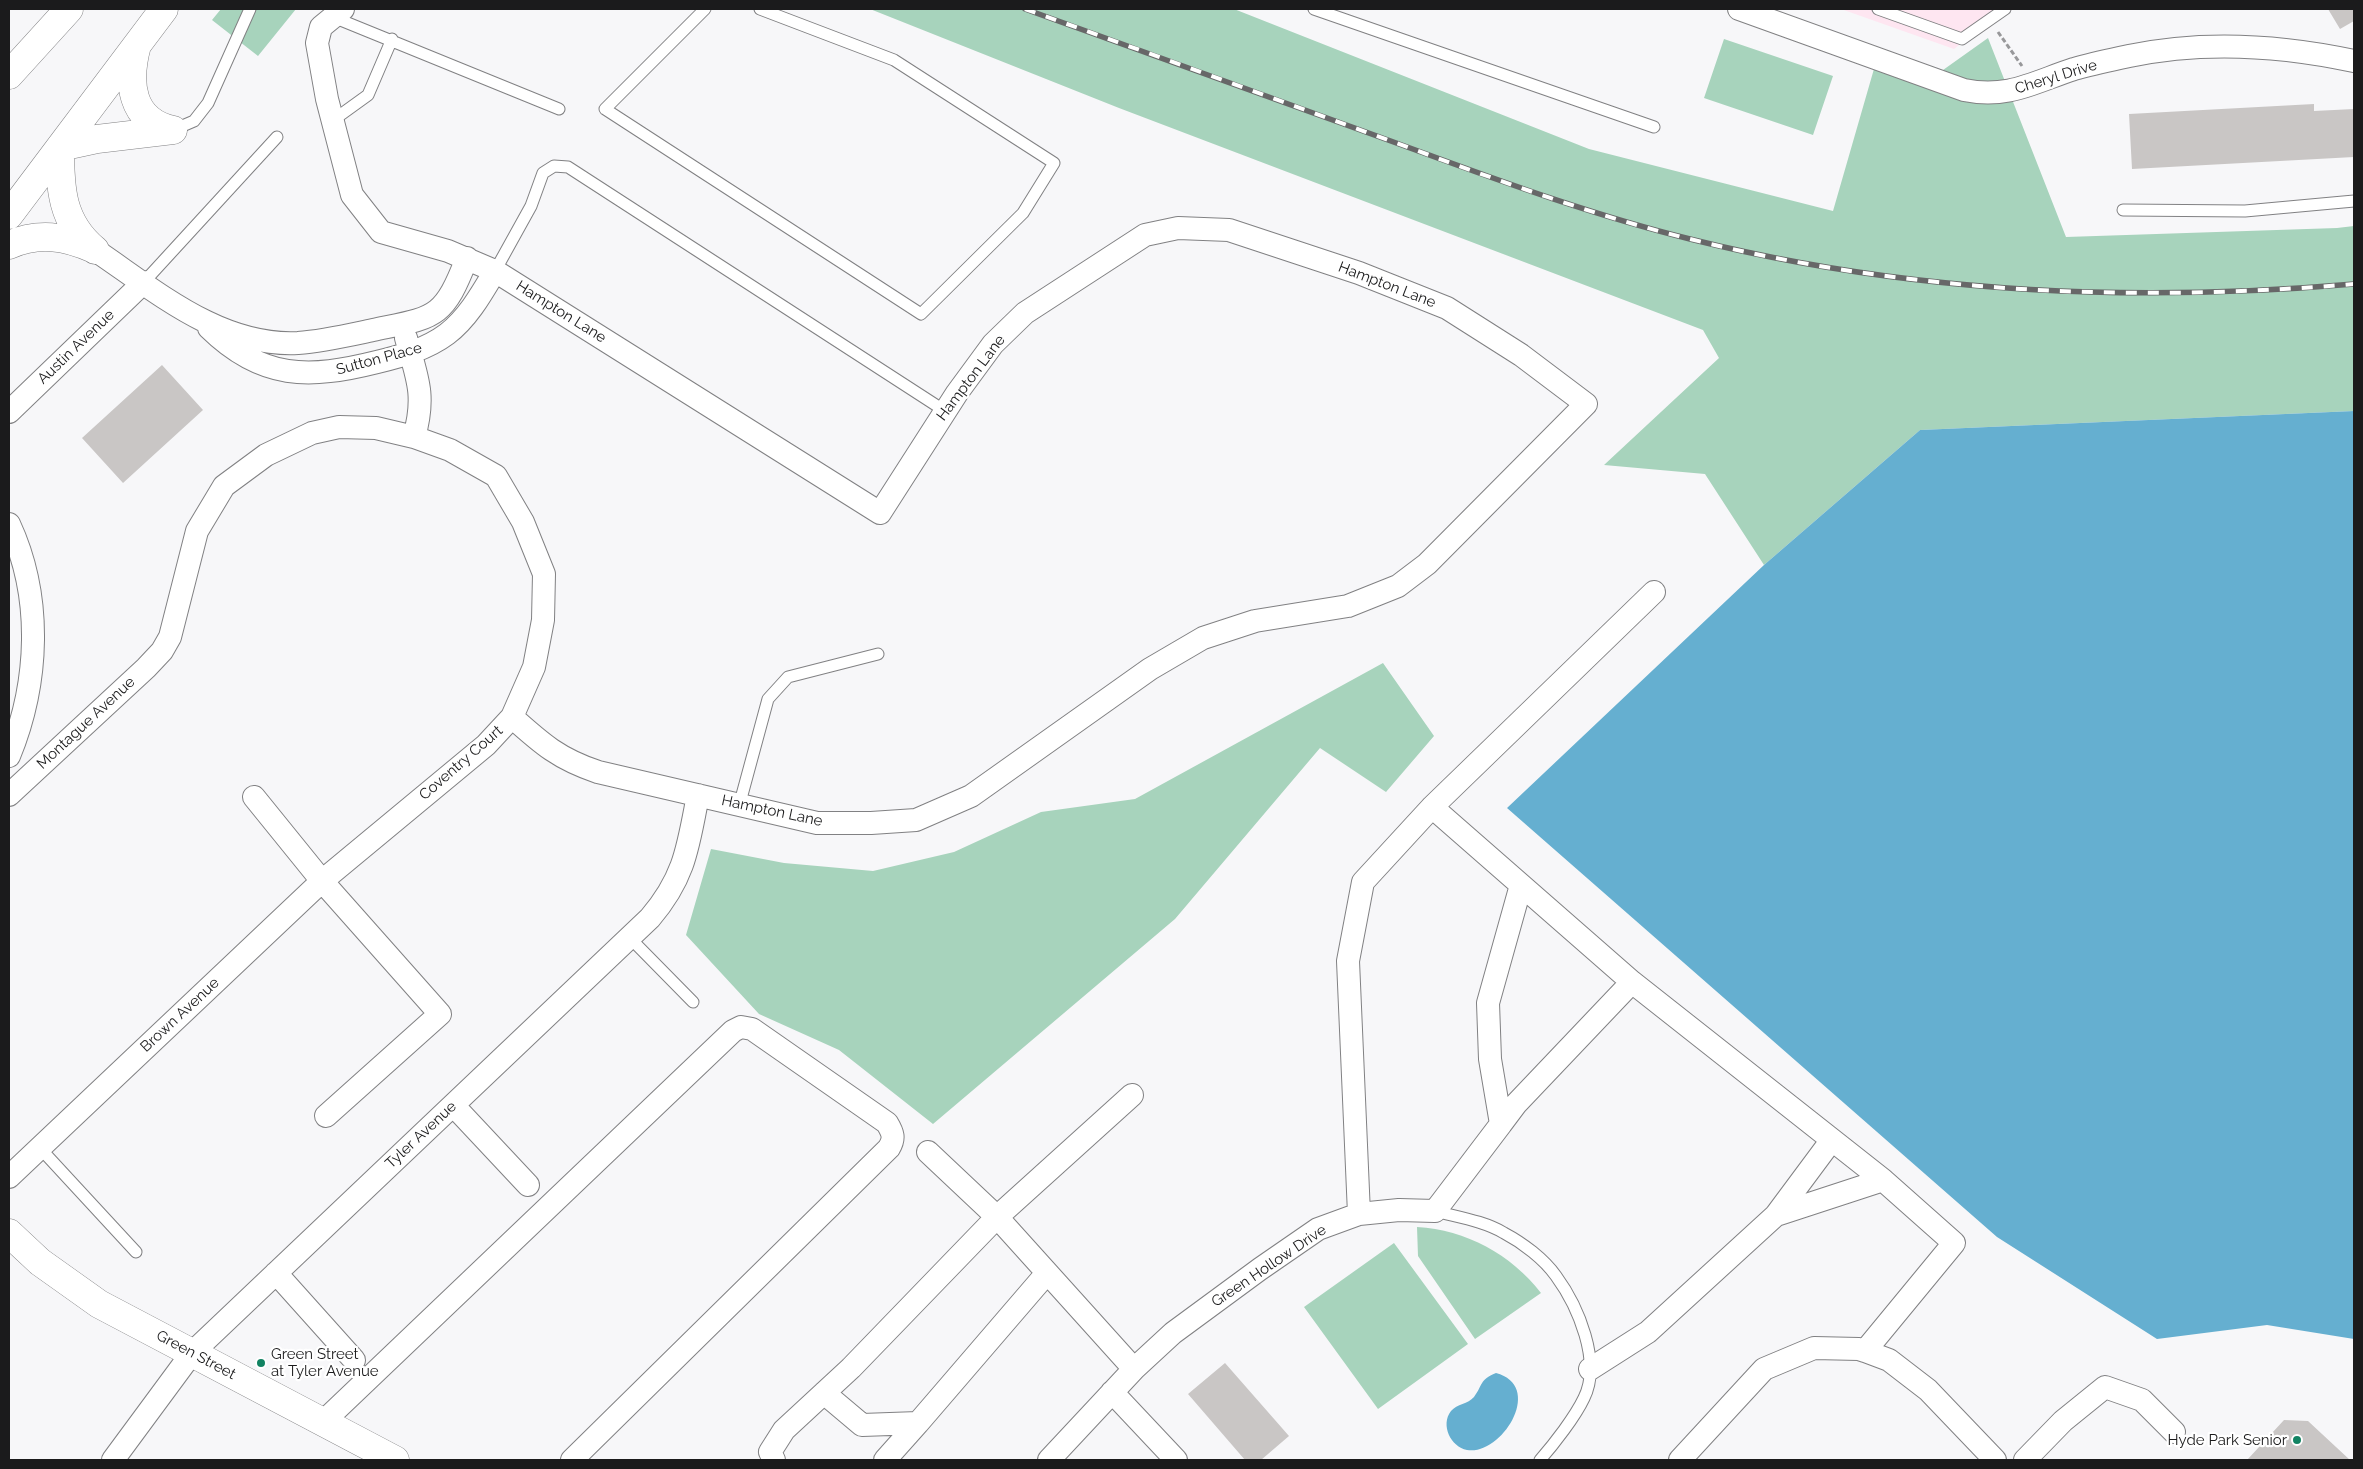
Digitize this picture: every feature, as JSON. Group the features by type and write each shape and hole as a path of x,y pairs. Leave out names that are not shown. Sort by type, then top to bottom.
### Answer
{"main road":[{"path":"9,215 164,9"},
{"path":"9,47 64,14"},
{"path":"9,75 64,14"},
{"path":"138,42 134,56 132,81 137,104 148,120 173,130"},
{"path":"60,147 97,139 173,130"},
{"path":"60,147 61,183 67,213 75,230 95,250"},
{"path":"9,246 28,238 53,236 79,243 95,250"},
{"name":"Green Street","path":"9,1233 40,1262 98,1304 395,1460"}],"street":[{"name":"Cheryl Drive","path":"1739,9 1964,90 2000,93 2036,84 2092,64 2185,47 2259,46 2316,53 2354,61"},
{"name":"Hampton Lane","path":"338,13 321,27 316,43 320,68 352,195 382,232 429,244 495,271 880,513 945,411 992,344 1024,313 1145,235 1178,228 1229,230 1359,273 1447,308 1521,355 1586,404 1428,564 1398,586 1348,606 1255,621 1203,638 1150,670 971,796 916,820 816,824 598,772 573,764 549,750 512,718"},
{"name":"Sutton Place","path":"95,250 201,320 223,341 252,361 277,369 317,373 342,371 410,353 434,342 460,323 495,271"},
{"name":"Sutton Place","path":"201,320 255,339 284,342 315,341 402,324 425,318 442,308 453,292 467,258"},
{"name":"Austin Avenue","path":"9,412 144,282"},
{"path":"402,324 421,392 414,436"},
{"name":"Sutton Place","path":"315,341 317,373"},
{"name":"Coventry Court","path":"162,651 170,637 178,611 197,530 224,486 266,455 312,434 330,429 358,426 414,436 450,450 496,476 523,522 544,574 543,620 534,667 512,718 486,745 353,854"},
{"path":"9,524 27,578 34,637 27,698 16,739 9,756"},
{"path":"1359,1214 1348,961 1363,882 1432,808 1654,592"},
{"name":"Montague Avenue","path":"9,795 162,651"},
{"name":"Tyler Avenue","path":"113,1460 192,1352 660,906 676,883 685,858 698,795"},
{"path":"254,798 322,881 440,1014 326,1116"},
{"path":"1432,808 1632,982 1831,1141 1883,1180 1954,1243 1865,1351"},
{"name":"Brown Avenue","path":"9,1177 322,881 353,854"},
{"path":"1501,1124 1490,1059 1488,1003 1521,885"},
{"path":"1435,1210 1516,1104 1632,982"},
{"path":"323,1422 733,1031 741,1027 752,1030 887,1123 893,1133 894,1140 889,1148 572,1460"},
{"path":"774,1460 770,1452 784,1430 851,1368 997,1217 1132,1095"},
{"path":"453,1105 528,1185"},
{"path":"1590,1369 1648,1332 1776,1215 1831,1141"},
{"path":"928,1152 997,1217 1134,1369"},
{"path":"1776,1215 1883,1180"},
{"name":"Green Hollow Drive","path":"1049,1460 1134,1369 1174,1333 1260,1268 1318,1229 1359,1214 1399,1210 1435,1210"},
{"path":"276,1273 354,1360"},
{"path":"885,1460 1047,1273"},
{"path":"1680,1460 1764,1369 1814,1348 1860,1349 1889,1360 1928,1390 1995,1460"},
{"path":"2025,1460 2063,1422 2105,1386 2142,1400 2174,1432"},
{"path":"1112,1392 1176,1460"},
{"path":"824,1393 862,1425 918,1423"}],"lane":[{"path":"173,130 194,121 208,104 250,9"},
{"path":"705,9 605,109 921,314 1023,213 1054,162 894,60 760,9"},
{"path":"1314,9 1654,127"},
{"path":"1878,9 1962,39 2005,9"},
{"path":"338,13 392,39 559,109"},
{"path":"332,121 368,95 392,39"},
{"path":"144,282 277,138"},
{"path":"495,271 531,206 543,173 554,166 568,167 945,411"},
{"path":"2123,210 2235,212 2354,201"},
{"path":"739,806 768,699 788,677 878,654"},
{"path":"629,937 693,1002"},
{"path":"40,1148 136,1252"},
{"path":"1435,1210 1503,1232 1537,1255 1556,1275 1570,1298 1586,1338 1590,1369 1585,1397 1540,1460"}],"path":[{"path":"1990,20 2036,84"}],"shaded area":[{"path":"1841,9 2005,9 1954,49"}],"green space":[{"path":"221,9 296,9 258,56 212,20"},
{"path":"870,9 1234,9 1589,149 1833,211 1878,55 1936,75 1988,38 2066,237 2354,226 2354,411 1920,430 1764,565 1705,474 1604,465 1719,358 1703,330 1119,108"},
{"path":"1724,39 1833,76 1813,135 1704,98"},
{"path":"1383,663 1434,736 1386,792 1320,748 1175,919 933,1124 839,1050 759,1014 686,935 711,849 784,863 873,871 954,852 1041,812 1135,799"},
{"path":"1417,1227 1453,1233 1486,1246 1516,1267 1541,1293 1475,1339 1418,1256"},
{"path":"1394,1243 1468,1344 1378,1409 1304,1307"}],"water":[{"path":"2354,411 2354,1339 2267,1325 2157,1339 1997,1237 1507,808 1764,565 1920,430"},
{"path":"1496,1373 1510,1380 1517,1391 1518,1405 1513,1419 1504,1432 1493,1442 1480,1449 1467,1450 1461,1448 1456,1445 1449,1435 1447,1429 1448,1417 1453,1409 1472,1399 1484,1381"}],"building":[{"path":"2328,9 2354,9 2354,21 2340,29"},
{"path":"2314,104 2314,111 2354,109 2354,157 2132,169 2129,114"},
{"path":"162,365 203,410 123,483 82,438"},
{"path":"1225,1363 1289,1436 1261,1460 1245,1460 1188,1394"},
{"name":"Hyde Park Senior","path":"2284,1420 2308,1421 2350,1460 2247,1460"}],"railway":[{"path":"1025,9 1538,194 1652,229 1772,257 1854,271 1937,282 2020,289 2187,293 2354,284"}],"place":[{"name":"Green Street at Tyler Avenue","path":"261,1363"},
{"name":"Hyde Park Senior","path":"2297,1440"}]}
